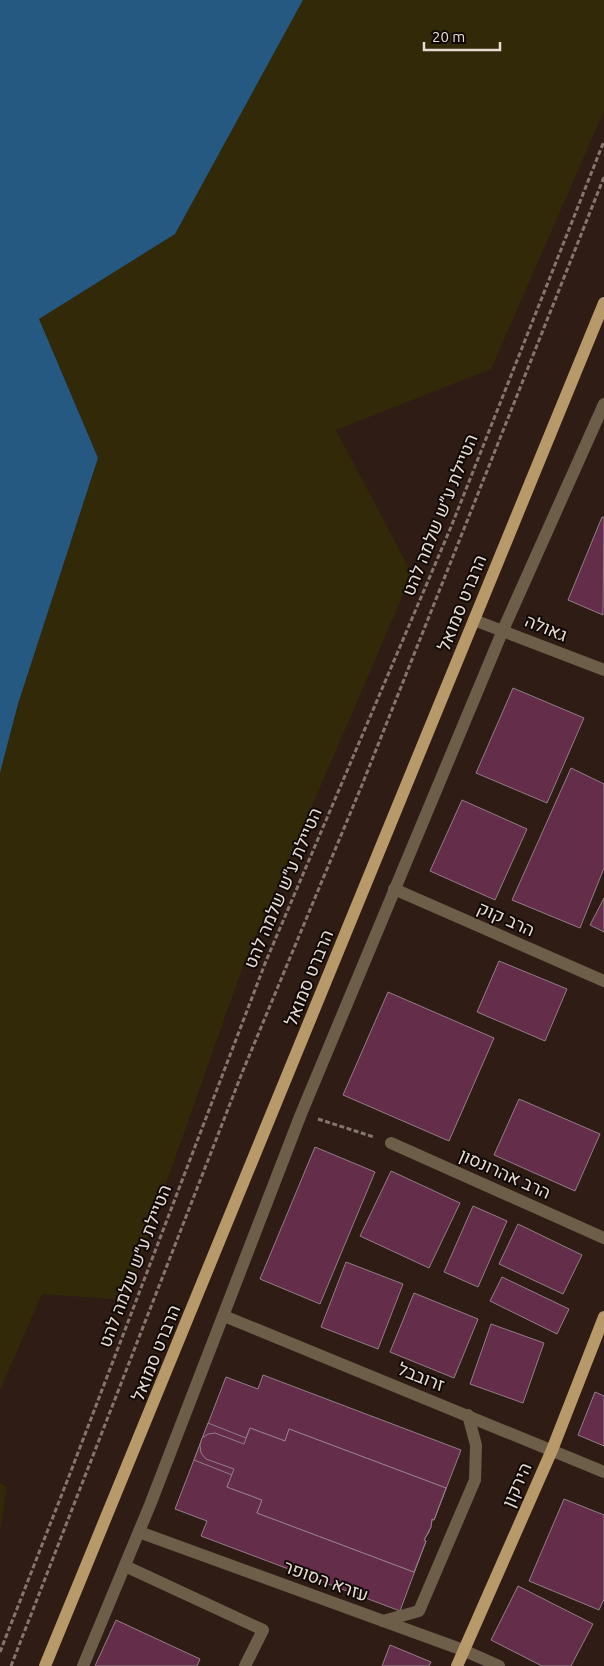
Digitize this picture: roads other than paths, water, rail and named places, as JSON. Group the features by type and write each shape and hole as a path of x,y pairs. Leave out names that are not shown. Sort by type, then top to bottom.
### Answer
{"main road":[{"name":"הרברט סמואל","path":"45,1666 604,303"},
{"name":"הירקון","path":"457,1666 552,1450 604,1317"}],"street":[{"path":"83,1666 139,1532 301,1114 503,630 604,404"},
{"name":"גאולה","path":"474,620 604,670"},
{"name":"הרב קוק","path":"394,889 604,981"},
{"name":"הרב אהרונסון","path":"391,1143 604,1238"},
{"name":"זרובבל","path":"224,1316 604,1472"},
{"path":"383,1620 418,1611 472,1489 475,1480 476,1445 468,1415"},
{"name":"עזרא הסופר","path":"139,1532 383,1620 463,1650 499,1666"},
{"path":"125,1566 263,1630 245,1666"}],"water":[{"path":"0,0 303,0 175,234 39,319 98,458 18,704 0,773"}]}
